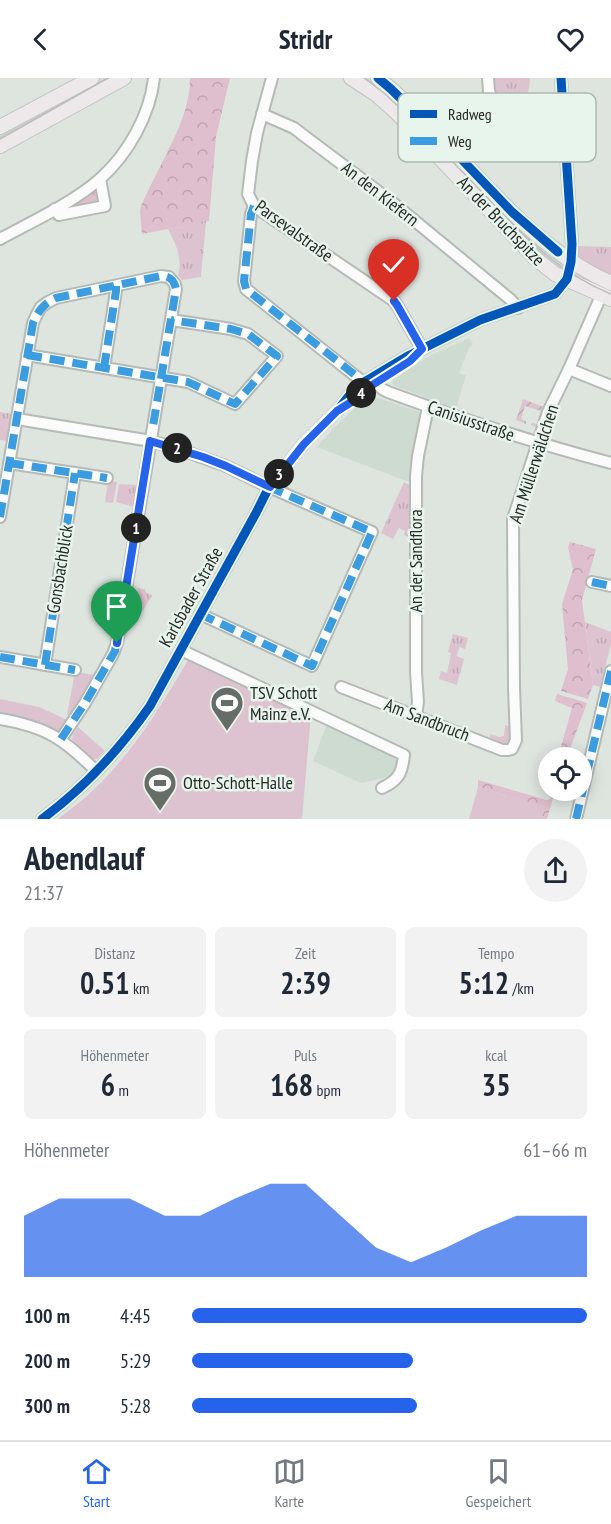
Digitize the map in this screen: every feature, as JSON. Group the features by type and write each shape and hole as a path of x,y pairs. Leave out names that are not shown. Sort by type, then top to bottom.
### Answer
{"main road":[{"path":"0,128 92,78"},
{"path":"2,144 124,78"},
{"name":"An der Bruchspitze","path":"351,78 377,95 398,114"},
{"name":"An der Bruchspitze","path":"378,78 398,96"},
{"name":"An der Bruchspitze","path":"444,162 535,258 555,274 569,270 558,252 512,212 464,162"},
{"path":"569,270 595,276 611,283"},
{"path":"569,270 606,298"}],"street":[{"path":"0,239 56,209 100,179 131,142 148,106 154,78"},
{"name":"Parsevalstraße","path":"272,78 256,133 252,161 248,194 254,206 394,301 422,349"},
{"path":"488,78 490,93"},
{"path":"561,78 562,93"},
{"name":"An den Kiefern","path":"262,114 294,128 387,198 518,308"},
{"path":"567,162 572,244 569,270"},
{"path":"56,209 59,215 105,206 100,179"},
{"name":"Canisiusstraße","path":"254,206 251,214 245,270 246,289 371,382 388,392 428,407 537,443 611,463"},
{"name":"Karlsbader Straße","path":"42,819 73,794 127,738 150,706 270,487 304,444 348,397 406,357 480,320 555,294 569,270"},
{"path":"0,517 27,355 37,314 48,302 56,298 161,276 169,277 176,289 115,651 61,739"},
{"path":"104,368 116,286"},
{"name":"Am Müllerwäldchen","path":"512,749 516,740 513,654 513,519 548,412 606,298"},
{"path":"27,355 188,382 235,404 277,356 248,334 231,329 171,320"},
{"path":"570,369 611,386"},
{"name":"An der Sandflora","path":"416,716 418,702 416,476 428,407"},
{"path":"17,418 150,441 203,457 372,532 312,666 200,614"},
{"path":"9,463 107,478"},
{"name":"Gonsbachblick","path":"45,665 75,473"},
{"path":"592,582 611,586"},
{"name":"Karlsbader Straße","path":"181,650 404,755 402,770 391,783 382,788"},
{"path":"0,657 75,670"},
{"path":"576,819 611,670"},
{"name":"Am Sandbruch","path":"341,687 502,750 512,749"},
{"path":"0,718 42,729 61,739 96,771"}],"shaded area":[{"path":"98,78 112,78 0,139 0,133"},
{"path":"359,78 373,78 398,102 398,116"},
{"path":"444,162 460,162 565,263 561,270 556,272"},
{"path":"469,338 473,344 469,348 459,373 466,375 456,409 393,385 394,379 431,355"},
{"path":"369,395 420,412 409,482 317,447"},
{"path":"327,724 400,759 393,776 361,783 313,761"}],"green space":[{"path":"190,78 230,78 216,137 209,221 142,234 141,206 180,124 187,102"},
{"path":"494,78 530,78 528,93 497,93"},
{"path":"96,189 101,201 68,209 68,205"},
{"path":"206,221 201,277 182,280 178,275 180,263 178,252 168,229"},
{"path":"577,246 611,247 611,276 582,260 578,256"},
{"path":"523,399 544,407 537,427 531,425 532,423 537,424 541,411 525,406 521,419 526,421 526,424 516,420"},
{"path":"0,412 13,414 8,441 0,440"},
{"path":"108,481 117,482 113,503 105,502"},
{"path":"404,482 409,485 412,538 404,535 405,531 399,528 393,539 381,533"},
{"path":"119,484 137,485 134,507 116,502"},
{"path":"570,542 596,549 582,600 593,685 588,699 561,691 568,669 562,604 573,569 568,548"},
{"path":"138,588 145,589 152,596 134,624 130,623"},
{"path":"585,622 611,632 611,644 600,687 593,685"},
{"path":"453,634 468,638 465,649 459,647 457,656 464,659 457,685 439,679 441,671 447,673 451,653 448,652"},
{"name":"TSV Schott Mainz e.V.","path":"188,660 311,714 302,819 58,819 84,799 117,765 155,715"},
{"path":"75,672 95,675 73,713 67,715"},
{"path":"557,694 587,703 571,747 561,747 572,708 555,701"},
{"path":"0,699 39,707 68,720 58,731 33,721 0,714"},
{"path":"505,725 514,728 510,741 504,744 491,743 490,734 504,736"},
{"path":"78,727 105,751 97,759 92,759 72,740"},
{"path":"478,780 538,797 538,801 552,801 547,819 542,819 545,807 478,787"},
{"path":"478,787 546,807 542,819 469,819"}],"tram line":[{"path":"0,139 108,78"},
{"path":"364,78 398,106"},
{"path":"452,162 539,249 572,274 611,294"}],"marked path":[{"path":"254,206 251,214 244,281 246,289 364,382"},
{"path":"0,517 33,323 48,302 56,298 161,276 173,281 176,289 152,432"},
{"path":"104,368 116,286"},
{"path":"27,355 188,382 235,404 277,356 248,334 231,329 171,320"},
{"path":"61,739 115,651 149,453"},
{"path":"9,463 107,478"},
{"path":"45,665 75,473"},
{"path":"200,614 312,666 372,532 269,487"},
{"path":"592,582 611,586"},
{"path":"0,657 75,670"},
{"path":"576,819 611,671"}],"cycle path":[{"path":"378,78 398,96"},
{"path":"561,78 562,93"},
{"path":"464,162 512,212 558,252"},
{"path":"42,819 87,781 114,752 150,706 269,487 304,443 348,397 364,382 406,357 480,320 555,294 567,279 572,244 567,162"}],"place":[{"name":"TSV Schott Mainz e.V.","path":"227,732"},
{"name":"Otto-Schott-Halle","path":"160,812"}],"route":[{"path":"117,643 150,441 203,457 270,487 304,444 337,411 410,361 422,349 394,301"}]}
